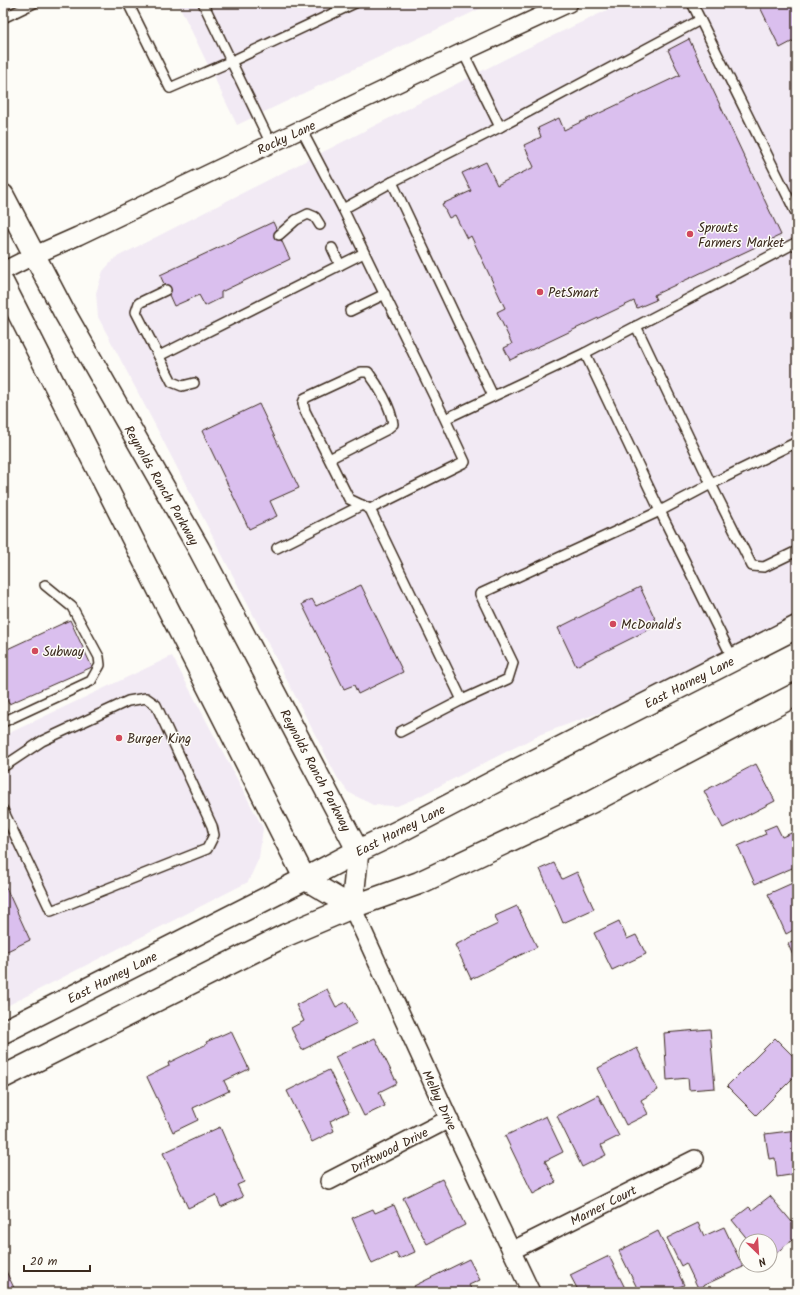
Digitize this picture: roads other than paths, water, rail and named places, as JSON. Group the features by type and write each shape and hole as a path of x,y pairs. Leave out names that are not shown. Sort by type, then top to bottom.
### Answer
{"main road":[{"name":"East Harney Lane","path":"3,1032 398,832 797,627"},
{"path":"3,1076 286,936 352,907 420,883 591,802 797,694"}],"street":[{"name":"Rocky Lane","path":"3,271 569,3"},
{"name":"Reynolds Ranch Parkway","path":"3,195 63,310 199,549 358,851"},
{"path":"3,283 305,879 352,907 358,851"},
{"name":"Melby Drive","path":"352,907 449,1119 531,1292"},
{"name":"Driftwood Drive","path":"329,1181 449,1119"},
{"name":"Marner Court","path":"511,1251 695,1159"}],"lane":[{"path":"3,18 34,3"},
{"path":"128,3 170,88 232,62 355,3"},
{"path":"203,3 271,144"},
{"path":"692,3 797,215"},
{"path":"343,210 392,182 500,127 700,20"},
{"path":"463,52 500,127"},
{"path":"277,548 465,462 343,210 301,129"},
{"path":"392,182 493,396"},
{"path":"279,235 296,220 308,214 315,217 320,225"},
{"path":"445,420 585,353 797,242"},
{"path":"332,248 340,265"},
{"path":"159,356 364,253"},
{"path":"166,290 139,303 136,312 172,382 182,386 194,383"},
{"path":"350,311 384,294"},
{"path":"636,326 711,484 752,566 764,567 797,551"},
{"path":"585,353 733,660"},
{"path":"329,459 386,430 393,424 392,415 368,372 360,372 305,398 303,403 305,411 329,459 349,499 366,507 462,700"},
{"path":"400,732 462,700 508,679 513,664 480,594 660,511 797,442"},
{"path":"3,722 91,680 100,665 99,656 72,607 45,585"},
{"path":"3,767 42,742 128,701 146,698 156,705 212,826 214,834 207,849 51,911 3,810"}],"place":[{"name":"Sprouts Farmers Market","path":"690,234"},
{"name":"PetSmart","path":"540,292"},
{"name":"McDonald's","path":"613,624"},
{"name":"Subway","path":"35,651"},
{"name":"Burger King","path":"119,738"}]}
